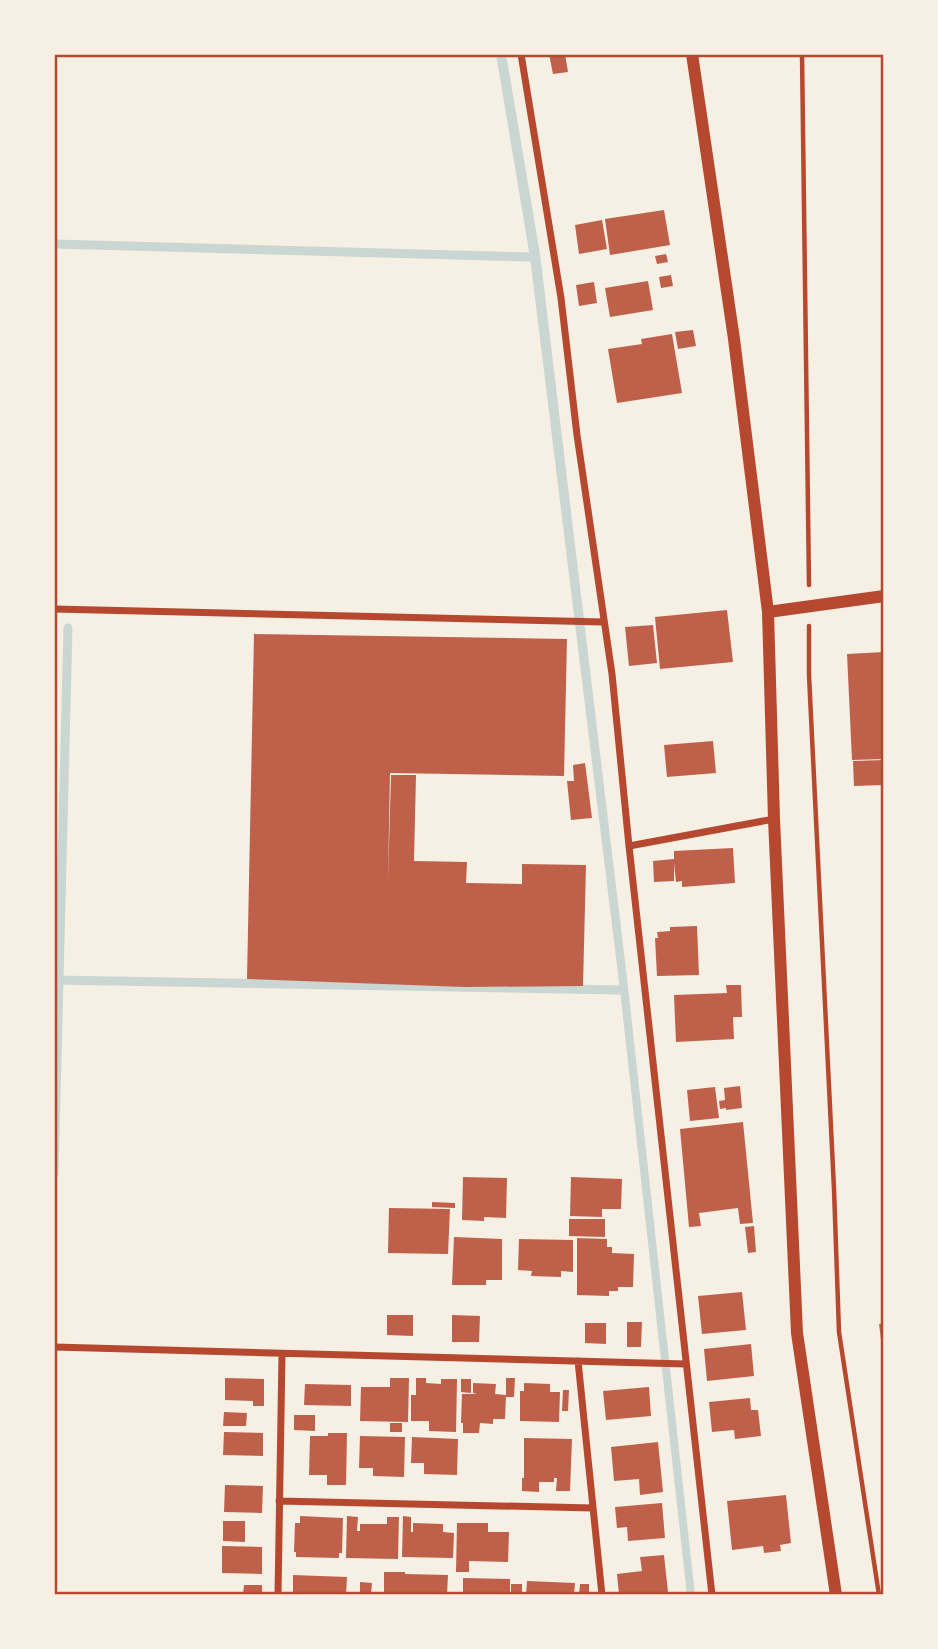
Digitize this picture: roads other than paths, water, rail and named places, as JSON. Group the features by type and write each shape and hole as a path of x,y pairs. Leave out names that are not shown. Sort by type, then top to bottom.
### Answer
{"street":[{"path":"521,54 561,298 577,435 612,674 712,1595"},
{"path":"692,54 734,339 768,612 774,819 797,1333 836,1595"},
{"path":"768,612 884,596"},
{"path":"54,609 604,622"},
{"path":"629,846 774,819"},
{"path":"54,1347 686,1364"},
{"path":"278,1595 282,1354"},
{"path":"578,1361 602,1595"},
{"path":"279,1501 593,1508"}],"waterway":[{"path":"54,244 530,257"},
{"path":"54,1174 68,628"},
{"path":"54,980 620,990"}]}
